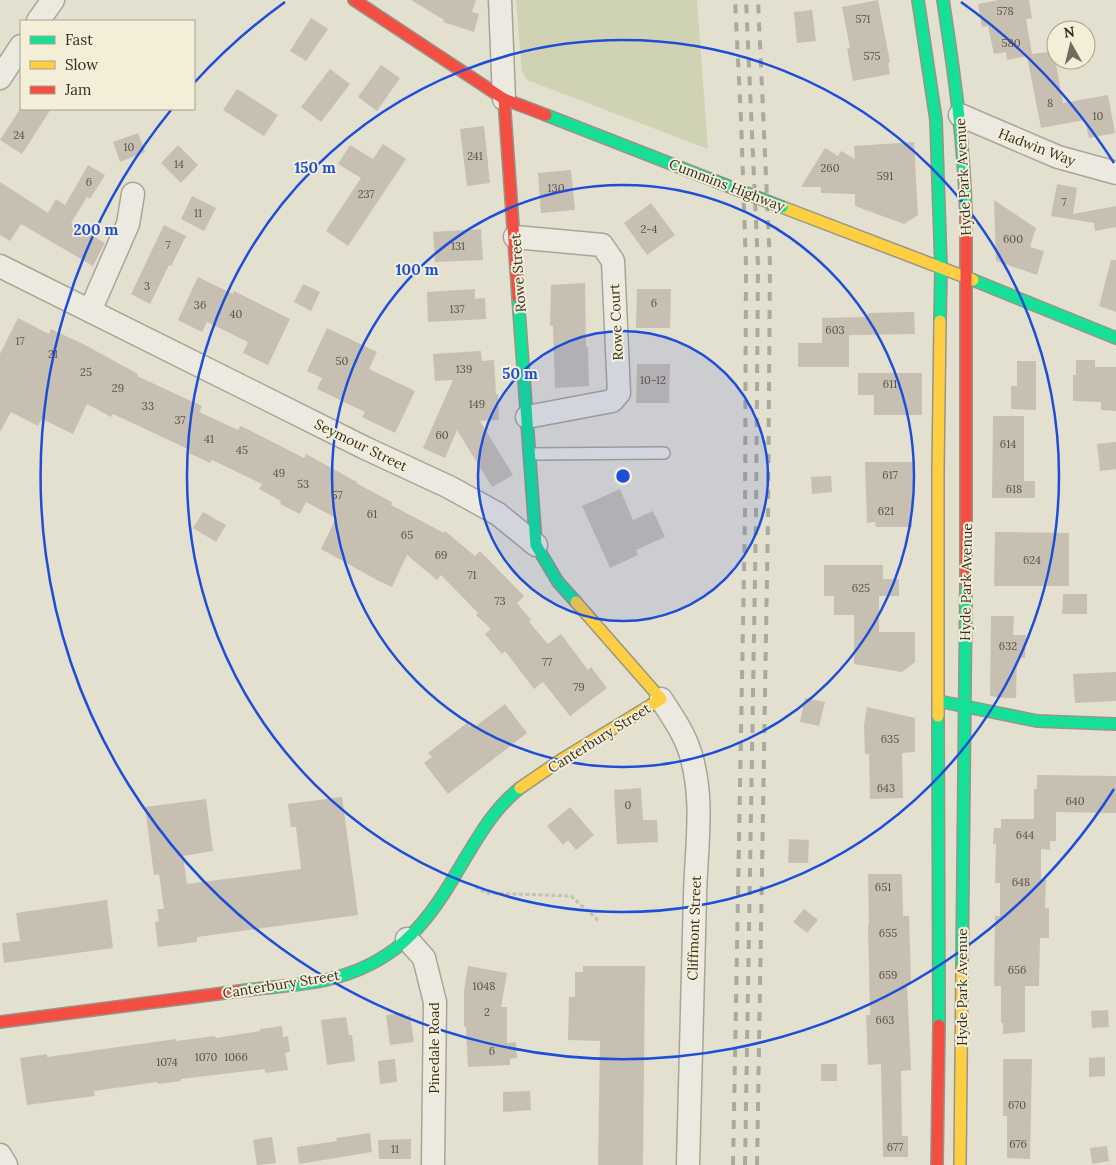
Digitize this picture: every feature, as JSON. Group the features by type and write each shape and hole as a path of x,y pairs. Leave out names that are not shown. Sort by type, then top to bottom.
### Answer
{"main road":[{"name":"Cummins Highway","path":"354,0 504,99 967,277 1116,338"},
{"name":"Hyde Park Avenue","path":"918,0 936,120 941,267 938,470 939,1094 937,1165"},
{"name":"Hyde Park Avenue","path":"943,0 960,116 965,174 967,277 960,1165"},
{"name":"Rowe Street","path":"504,99 536,545"},
{"name":"Seymour Street","path":"536,545 558,582 595,626 662,699"},
{"name":"Canterbury Street","path":"0,1022 326,980 359,970 387,956 407,939 424,920 455,875 477,836 501,805 551,766 662,699"},
{"path":"939,701 1037,721 1116,724"}],"street":[{"path":"39,20 53,0"},
{"name":"Rowe Street","path":"500,0 504,99"},
{"path":"0,78 20,48"},
{"name":"Hadwin Way","path":"960,116 1058,157 1116,172"},
{"path":"90,311 128,224 133,194"},
{"name":"Rowe Court","path":"515,237 602,245 613,261 619,393 612,401 527,417"},
{"name":"Seymour Street","path":"0,266 365,448 449,487 498,514 536,545"},
{"name":"Cliffmont Street","path":"662,699 684,736 690,752 695,774 698,804 688,1165"},
{"name":"Pinedale Road","path":"407,939 424,958 436,1002 433,1165"},
{"path":"0,1155 6,1165"}],"lane":[{"path":"530,454 664,453"}],"path":[{"path":"486,893 571,896 600,922"}],"green space":[{"path":"516,0 697,0 708,149 527,80 522,72"}],"building":[{"path":"411,0 476,0 472,12 479,14 474,32 443,22 444,20"},
{"path":"878,0 890,62 888,63 890,74 853,81 847,49 850,48 842,7"},
{"path":"999,0 1029,0 1032,18 1026,19 1032,54 1046,52 1046,70 1057,70 1063,103 1108,95 1115,133 1089,138 1085,120 1041,128 1027,56 1007,60 1006,52 994,54 988,26 982,27 978,4"},
{"path":"812,10 816,41 797,43 794,12"},
{"path":"311,18 328,29 306,61 290,51"},
{"path":"381,65 400,78 377,111 358,97"},
{"path":"330,69 350,84 321,122 301,107"},
{"path":"237,89 278,115 264,136 223,110"},
{"path":"20,109 50,110 22,154 0,140"},
{"path":"484,126 490,183 467,186 460,129"},
{"path":"138,133 145,152 120,162 113,142"},
{"path":"914,142 918,215 904,224 855,206 855,194 821,193 821,187 801,187 825,148 838,156 841,151 855,159 854,146"},
{"path":"383,144 406,159 348,246 326,231 361,178 338,164 350,145 373,159"},
{"path":"178,145 198,165 181,183 161,163"},
{"path":"88,165 105,175 90,199 87,197 71,223 105,243 93,266 21,224 10,241 0,235 0,182 48,213 56,199 65,205"},
{"path":"571,170 575,210 541,213 538,173"},
{"path":"1057,184 1077,188 1073,214 1116,206 1116,227 1095,231 1094,223 1051,216"},
{"path":"192,196 216,208 204,231 181,219"},
{"path":"994,200 1036,228 1030,247 1044,251 1037,275 996,261"},
{"path":"651,203 675,235 647,255 624,223"},
{"path":"164,225 186,236 150,304 131,294"},
{"path":"481,229 483,260 435,262 433,232"},
{"path":"1111,260 1116,260 1116,312 1099,306"},
{"path":"198,277 233,294 234,291 290,319 268,365 243,353 248,342 207,322 202,332 178,320"},
{"path":"585,283 589,386 555,388 553,326 550,326 551,285"},
{"path":"303,284 320,292 311,311 294,302"},
{"path":"475,289 475,299 485,298 486,319 428,322 427,292"},
{"path":"637,289 671,289 670,328 636,328"},
{"path":"914,312 915,334 849,335 849,367 798,367 798,343 822,343 822,318 868,317 868,313"},
{"path":"18,318 49,334 51,329 85,345 138,374 137,376 202,406 199,412 238,430 241,426 304,458 306,454 392,502 391,505 444,533 445,531 475,556 480,551 524,596 517,603 531,620 529,622 548,644 561,634 588,670 591,667 607,688 570,716 543,682 534,689 505,651 502,654 485,634 491,629 476,615 478,613 441,575 437,580 407,555 392,587 377,580 321,549 336,518 306,502 300,514 280,504 281,501 259,489 262,484 212,460 210,463 189,453 190,450 113,414 111,417 87,404 73,434 42,419 38,426 11,412 0,432 0,354"},
{"path":"327,328 377,352 369,369 415,391 395,433 362,417 365,412 317,389 322,378 307,371"},
{"path":"481,351 482,361 494,360 499,420 480,421 513,475 492,487 457,430 445,458 423,448 453,380 435,381 433,354"},
{"path":"1076,360 1095,360 1095,367 1116,367 1116,411 1101,410 1101,402 1073,401 1073,375 1076,375"},
{"path":"1017,361 1036,361 1036,410 1011,409 1011,386 1017,386"},
{"path":"637,364 670,364 669,403 636,403"},
{"path":"858,373 922,373 922,415 874,415 874,395 858,395"},
{"path":"993,416 1024,416 1024,481 1035,481 1035,498 992,498"},
{"path":"1116,442 1116,469 1100,471 1097,444"},
{"path":"865,462 915,462 915,487 912,487 912,527 876,527 875,522 867,523"},
{"path":"831,476 832,492 812,494 811,477"},
{"path":"620,489 633,520 653,511 665,537 636,550 638,555 610,568 582,506"},
{"path":"203,512 226,525 216,542 193,528"},
{"path":"995,532 1069,533 1069,586 994,586"},
{"path":"824,565 883,565 883,579 899,579 899,596 879,596 879,632 915,632 915,662 902,672 854,664 854,615 834,615 834,596 824,596"},
{"path":"1063,594 1087,594 1087,614 1062,614"},
{"path":"991,616 1014,616 1013,635 1026,635 1025,658 1017,658 1016,698 990,696"},
{"path":"1116,672 1116,701 1075,703 1073,674"},
{"path":"805,698 825,702 819,726 800,722"},
{"path":"505,704 527,733 448,794 424,763 432,757 428,753 467,723 470,727 474,724 476,726"},
{"path":"867,707 915,718 915,752 902,753 903,798 870,799 869,754 865,754 864,725"},
{"path":"1037,775 1116,776 1116,813 1056,812 1056,841 1050,841 1050,850 1041,849 1041,880 1046,880 1045,908 1049,908 1049,938 1040,938 1039,986 1025,986 1025,1032 1003,1034 1003,1023 1001,1023 1001,986 994,986 995,916 1000,916 1000,883 995,883 996,844 993,844 994,828 1001,828 1001,819 1034,819 1034,789 1037,789"},
{"path":"641,788 643,820 657,820 658,842 617,844 614,790"},
{"path":"342,797 358,915 197,937 197,942 158,947 155,922 159,921 157,909 164,909 159,874 154,875 145,807 206,799 213,851 183,856 187,884 301,869 296,827 291,827 288,804"},
{"path":"570,807 594,835 576,850 568,840 563,845 547,826"},
{"path":"789,839 809,840 808,863 788,863"},
{"path":"868,874 902,874 903,916 909,916 911,984 907,984 911,1070 901,1071 902,1136 908,1136 908,1157 883,1157 881,1064 868,1065 866,1015 870,1015"},
{"path":"107,900 113,948 4,963 2,943 20,941 16,913"},
{"path":"804,909 818,920 807,933 793,922"},
{"path":"468,966 507,973 501,1007 507,1007 507,1043 516,1042 517,1058 510,1059 510,1065 468,1067 466,1027 464,1027 464,991"},
{"path":"583,966 645,966 643,1165 598,1165 600,1041 568,1040 569,997 575,997 575,972 583,972"},
{"path":"1108,1010 1109,1027 1092,1028 1091,1011"},
{"path":"404,1013 405,1016 410,1015 414,1042 390,1045 386,1015"},
{"path":"346,1017 349,1035 352,1035 355,1061 327,1065 321,1020"},
{"path":"282,1026 283,1037 288,1036 290,1052 285,1053 288,1070 265,1073 265,1069 181,1079 181,1081 158,1084 157,1082 94,1091 95,1096 27,1105 20,1058 47,1054 47,1057 176,1039 176,1041 215,1036 216,1038"},
{"path":"1105,1057 1105,1076 1089,1077 1089,1058"},
{"path":"395,1059 397,1082 380,1084 378,1061"},
{"path":"1003,1059 1032,1059 1030,1159 1007,1158 1007,1116 1003,1116"},
{"path":"821,1064 837,1064 837,1081 821,1081"},
{"path":"530,1091 531,1110 503,1112 503,1092"},
{"path":"370,1133 372,1152 299,1164 297,1147 337,1141 336,1138"},
{"path":"272,1137 276,1163 257,1165 253,1140"},
{"path":"411,1139 411,1159 379,1159 378,1140"},
{"path":"1107,1146 1109,1161 1092,1164 1090,1148"}],"railway":[{"path":"733,1165 745,517 746,266 735,0"},
{"path":"745,1165 756,517 758,266 746,0"},
{"path":"757,1165 768,517 770,265 758,0"}],"traffic: fast":[{"path":"918,0 936,120 941,267 940,321"},
{"path":"943,0 961,134 966,215"},
{"path":"546,115 715,181"},
{"path":"715,181 782,207"},
{"path":"973,280 1116,338"},
{"path":"518,297 536,545 558,582 576,602"},
{"path":"962,968 966,584"},
{"path":"943,702 1037,721 1116,724"},
{"path":"938,716 939,1025"},
{"path":"240,991 326,980 370,965 388,954 419,927 445,892 492,817 520,788"}],"traffic: slow":[{"path":"782,207 973,280"},
{"path":"938,716 940,321"},
{"path":"520,788 561,760 661,699 576,602"},
{"path":"960,1165 962,968"}],"traffic: jam":[{"path":"354,0 504,99 546,115"},
{"path":"504,99 518,297"},
{"path":"966,215 966,584"},
{"path":"0,1022 240,991"},
{"path":"937,1165 939,1025"}]}
